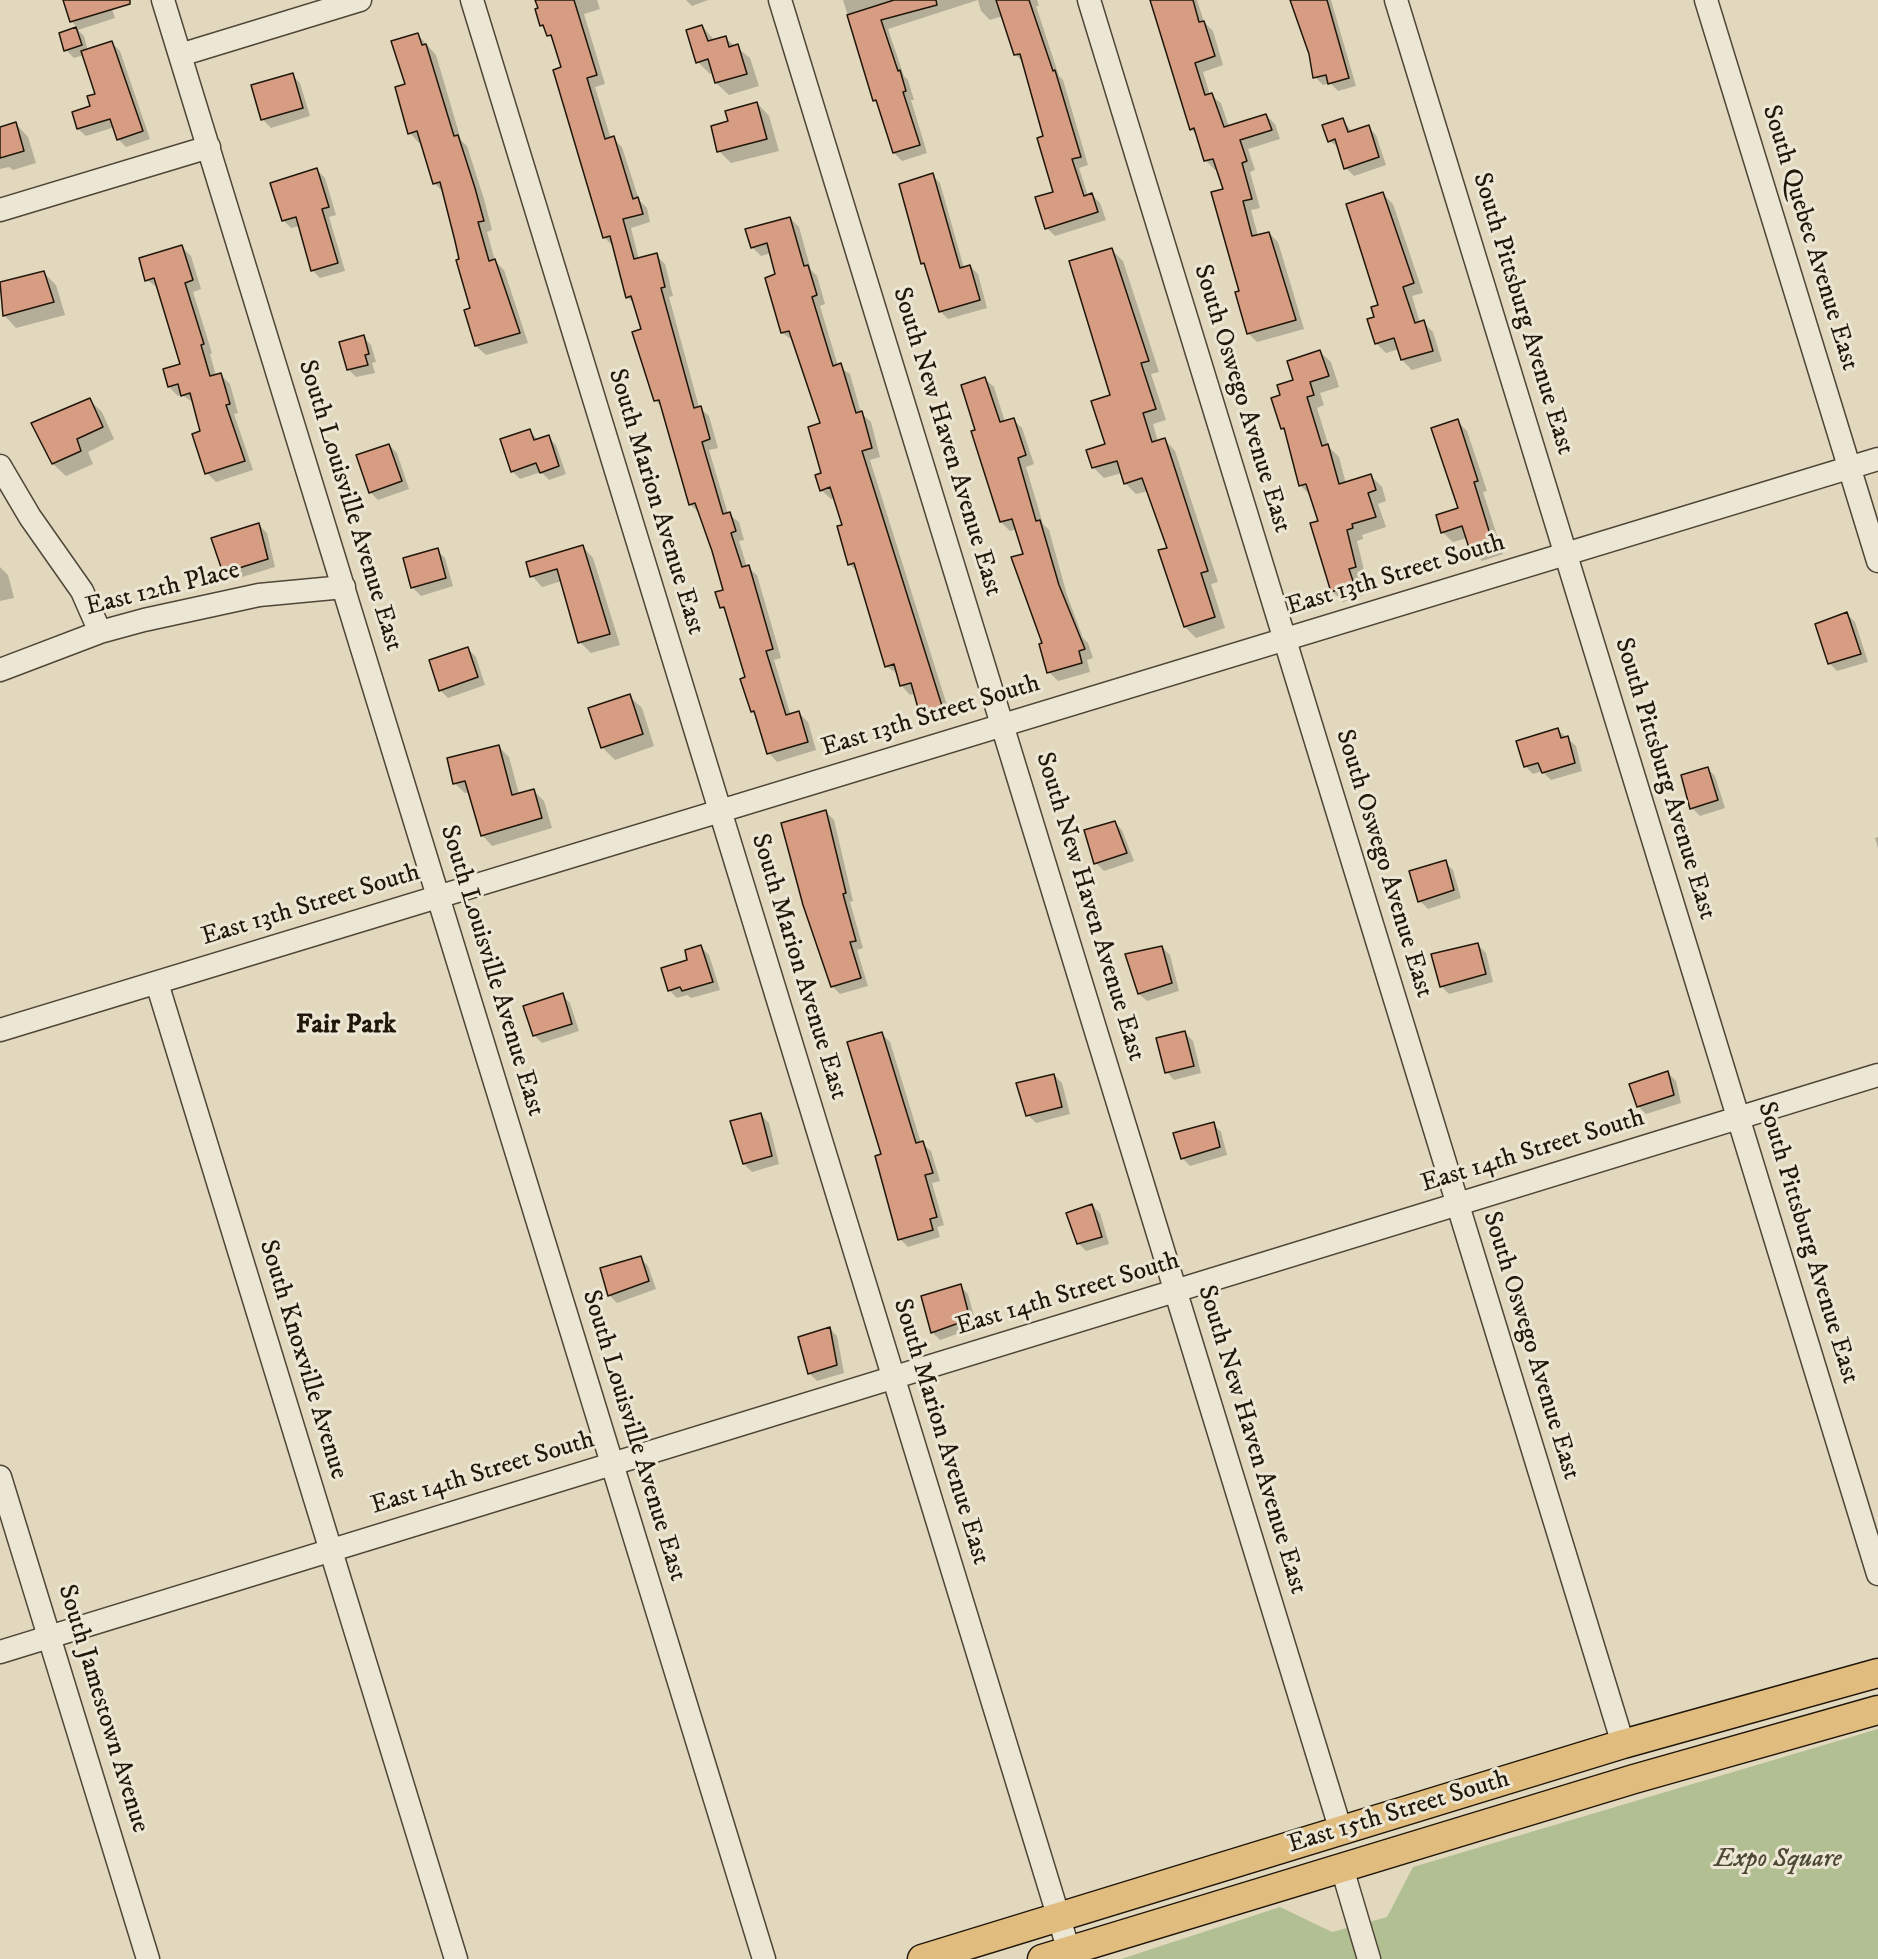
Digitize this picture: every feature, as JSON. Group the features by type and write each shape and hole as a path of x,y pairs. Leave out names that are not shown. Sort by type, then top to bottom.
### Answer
{"main road":[{"name":"East 15th Street South","path":"922,1959 1623,1744 1878,1673"},
{"name":"East 15th Street South","path":"1042,1959 1634,1779 1878,1710"},
{"path":"1623,1744 1634,1779"},
{"path":"1341,1831 1342,1868"}],"street":[{"name":"South Louisville Avenue East","path":"163,0 764,1959"},
{"path":"180,55 360,0"},
{"name":"South Marion Avenue East","path":"472,0 1069,1951"},
{"name":"South New Haven Avenue East","path":"780,0 1004,724 1341,1831"},
{"name":"South Oswego Avenue East","path":"1089,0 1623,1744"},
{"name":"South Pittsburg Avenue East","path":"1396,0 1878,1574"},
{"name":"South Quebec Avenue East","path":"1706,0 1878,561"},
{"path":"0,210 209,147"},
{"name":"East 13th Street South","path":"0,1030 1878,459"},
{"path":"0,466 30,517 82,591 100,632"},
{"name":"East 12th Place","path":"0,670 100,632 213,603 344,587"},
{"name":"South Knoxville Avenue","path":"157,983 456,1959"},
{"name":"East 14th Street South","path":"0,1652 1878,1075"},
{"name":"South Jamestown Avenue","path":"0,1477 148,1959"},
{"path":"1342,1868 1369,1959"}],"green space":[{"name":"Expo Square","path":"1878,1729 1878,1959 1121,1959 1280,1907 1332,1932 1387,1917 1413,1867"}],"building":[{"path":"63,0 130,0 130,4 70,22"},
{"path":"535,0 574,0 597,75 587,78 605,139 614,136 633,199 638,197 643,214 623,219 634,259 657,253 665,287 661,288 694,408 701,406 710,439 702,442 723,514 730,512 736,531 731,533 742,567 749,565 773,649 766,651 786,715 799,711 808,742 767,754 754,711 751,712 740,679 745,677 724,607 720,608 715,592 723,590 712,551 695,503 689,505 659,400 654,401 632,332 641,329 631,296 626,298 610,236 603,238 553,70 561,67 551,35 547,36 543,25 540,26"},
{"path":"894,0 936,0 937,5 881,20 898,71 900,70 906,91 903,92 920,145 893,153 876,100 873,101 847,15"},
{"path":"996,0 1029,0 1053,71 1055,70 1081,157 1072,159 1084,196 1092,193 1098,212 1045,229 1035,197 1053,192 1037,138 1043,136 1020,54 1014,55"},
{"path":"1150,0 1193,0 1199,22 1204,21 1215,56 1195,63 1205,95 1212,93 1224,127 1266,114 1272,130 1240,140 1247,161 1242,163 1252,199 1243,201 1252,236 1269,232 1296,320 1247,334 1235,292 1239,291 1211,192 1223,189 1213,159 1204,161 1194,128 1190,130"},
{"path":"1290,0 1327,0 1349,78 1328,84 1326,75 1313,78 1309,54"},
{"path":"702,25 708,41 726,36 729,47 738,44 747,74 715,83 708,59 696,63 686,30"},
{"path":"76,27 82,45 64,51 59,33"},
{"path":"418,33 422,45 426,44 454,136 458,135 475,188 484,221 478,222 489,261 495,259 520,333 475,346 464,310 470,308 456,260 459,259 440,182 433,184 417,131 408,134 395,87 405,84 391,41"},
{"path":"112,41 143,131 117,140 110,119 77,129 72,112 90,106 87,96 95,94 81,51"},
{"path":"293,73 303,108 261,120 251,85"},
{"path":"757,102 767,139 717,152 711,126 728,121 725,111"},
{"path":"1343,118 1348,132 1369,125 1379,157 1344,169 1335,139 1328,142 1322,125"},
{"path":"16,122 24,151 0,158 0,127"},
{"path":"317,168 329,207 322,209 338,263 311,271 296,217 282,221 270,183"},
{"path":"933,173 960,268 970,265 980,300 939,312 924,263 921,264 899,184"},
{"path":"1383,192 1414,283 1403,287 1415,323 1424,320 1433,351 1401,360 1394,338 1375,344 1367,319 1374,317 1371,307 1378,305 1346,204"},
{"path":"790,217 804,266 808,265 817,295 812,297 833,366 841,363 856,413 862,411 872,448 862,451 943,709 920,715 911,683 900,686 894,664 885,667 854,563 848,565 837,526 842,525 830,487 820,491 815,475 821,473 808,427 820,423 789,331 781,333 765,278 775,274 767,243 751,248 745,229"},
{"path":"182,245 193,280 185,283 204,344 201,345 210,376 221,373 230,404 226,405 245,461 205,474 192,434 200,431 190,393 181,396 178,384 168,387 163,369 180,364 154,278 145,281 139,258"},
{"path":"1112,248 1149,361 1141,363 1156,409 1143,413 1152,442 1165,438 1208,571 1201,573 1215,617 1184,627 1158,550 1167,548 1142,478 1124,484 1117,461 1092,468 1086,450 1105,444 1091,401 1110,395 1069,261"},
{"path":"44,271 54,302 3,316 0,282"},
{"path":"364,335 369,354 365,355 368,365 347,370 339,342"},
{"path":"1320,350 1329,376 1310,382 1314,395 1307,397 1322,446 1328,444 1339,484 1371,474 1376,490 1368,493 1376,517 1352,524 1353,528 1347,530 1356,567 1349,569 1354,584 1331,592 1310,523 1318,521 1306,484 1299,486 1284,428 1281,429 1271,398 1280,395 1277,385 1293,380 1287,361"},
{"path":"985,377 1000,422 1014,418 1026,455 1018,458 1036,521 1040,520 1059,585 1085,649 1079,651 1082,663 1047,673 1039,644 1042,643 1011,557 1023,554 1012,519 1000,522 971,431 975,430 961,385"},
{"path":"90,398 103,427 77,439 81,451 52,464 31,423"},
{"path":"1458,419 1478,481 1474,482 1493,544 1470,551 1462,526 1441,533 1436,515 1458,508 1431,428"},
{"path":"530,429 534,440 549,435 559,466 540,473 536,463 511,472 500,439"},
{"path":"389,444 402,481 369,493 356,455"},
{"path":"259,523 268,559 223,573 211,538"},
{"path":"583,545 610,634 578,643 557,569 530,577 526,562"},
{"path":"438,548 446,578 411,588 403,558"},
{"path":"1847,612 1861,654 1828,664 1815,624"},
{"path":"468,647 478,677 439,691 429,660"},
{"path":"630,694 643,734 601,748 588,708"},
{"path":"1558,728 1561,738 1568,736 1575,763 1542,773 1538,763 1524,767 1516,741"},
{"path":"499,745 512,795 534,789 542,818 481,836 465,781 453,784 447,758"},
{"path":"1708,767 1718,800 1690,809 1681,775"},
{"path":"826,810 846,893 843,894 856,941 850,942 861,978 831,987 803,905 781,823"},
{"path":"1115,821 1127,853 1094,864 1084,830"},
{"path":"1446,860 1454,890 1418,902 1409,871"},
{"path":"1478,943 1486,974 1440,987 1431,954"},
{"path":"701,945 713,982 682,991 680,987 668,991 661,968 687,960 685,950"},
{"path":"1162,946 1172,983 1138,994 1125,954"},
{"path":"563,993 572,1024 533,1036 523,1006"},
{"path":"1185,1031 1194,1066 1165,1073 1156,1038"},
{"path":"882,1032 916,1143 923,1141 933,1173 925,1175 937,1217 930,1219 933,1230 898,1240 875,1156 881,1154 847,1042"},
{"path":"1668,1071 1674,1095 1637,1107 1629,1084"},
{"path":"1054,1074 1062,1107 1026,1116 1016,1083"},
{"path":"761,1113 772,1156 743,1164 730,1121"},
{"path":"1214,1122 1220,1147 1181,1159 1173,1133"},
{"path":"1092,1204 1102,1237 1077,1244 1066,1213"},
{"path":"641,1256 649,1281 608,1296 600,1268"},
{"path":"961,1284 970,1319 931,1333 921,1296"},
{"path":"830,1327 837,1365 808,1374 798,1337"}],"district":[{"name":"Fair Park","path":"346,1026"}]}
